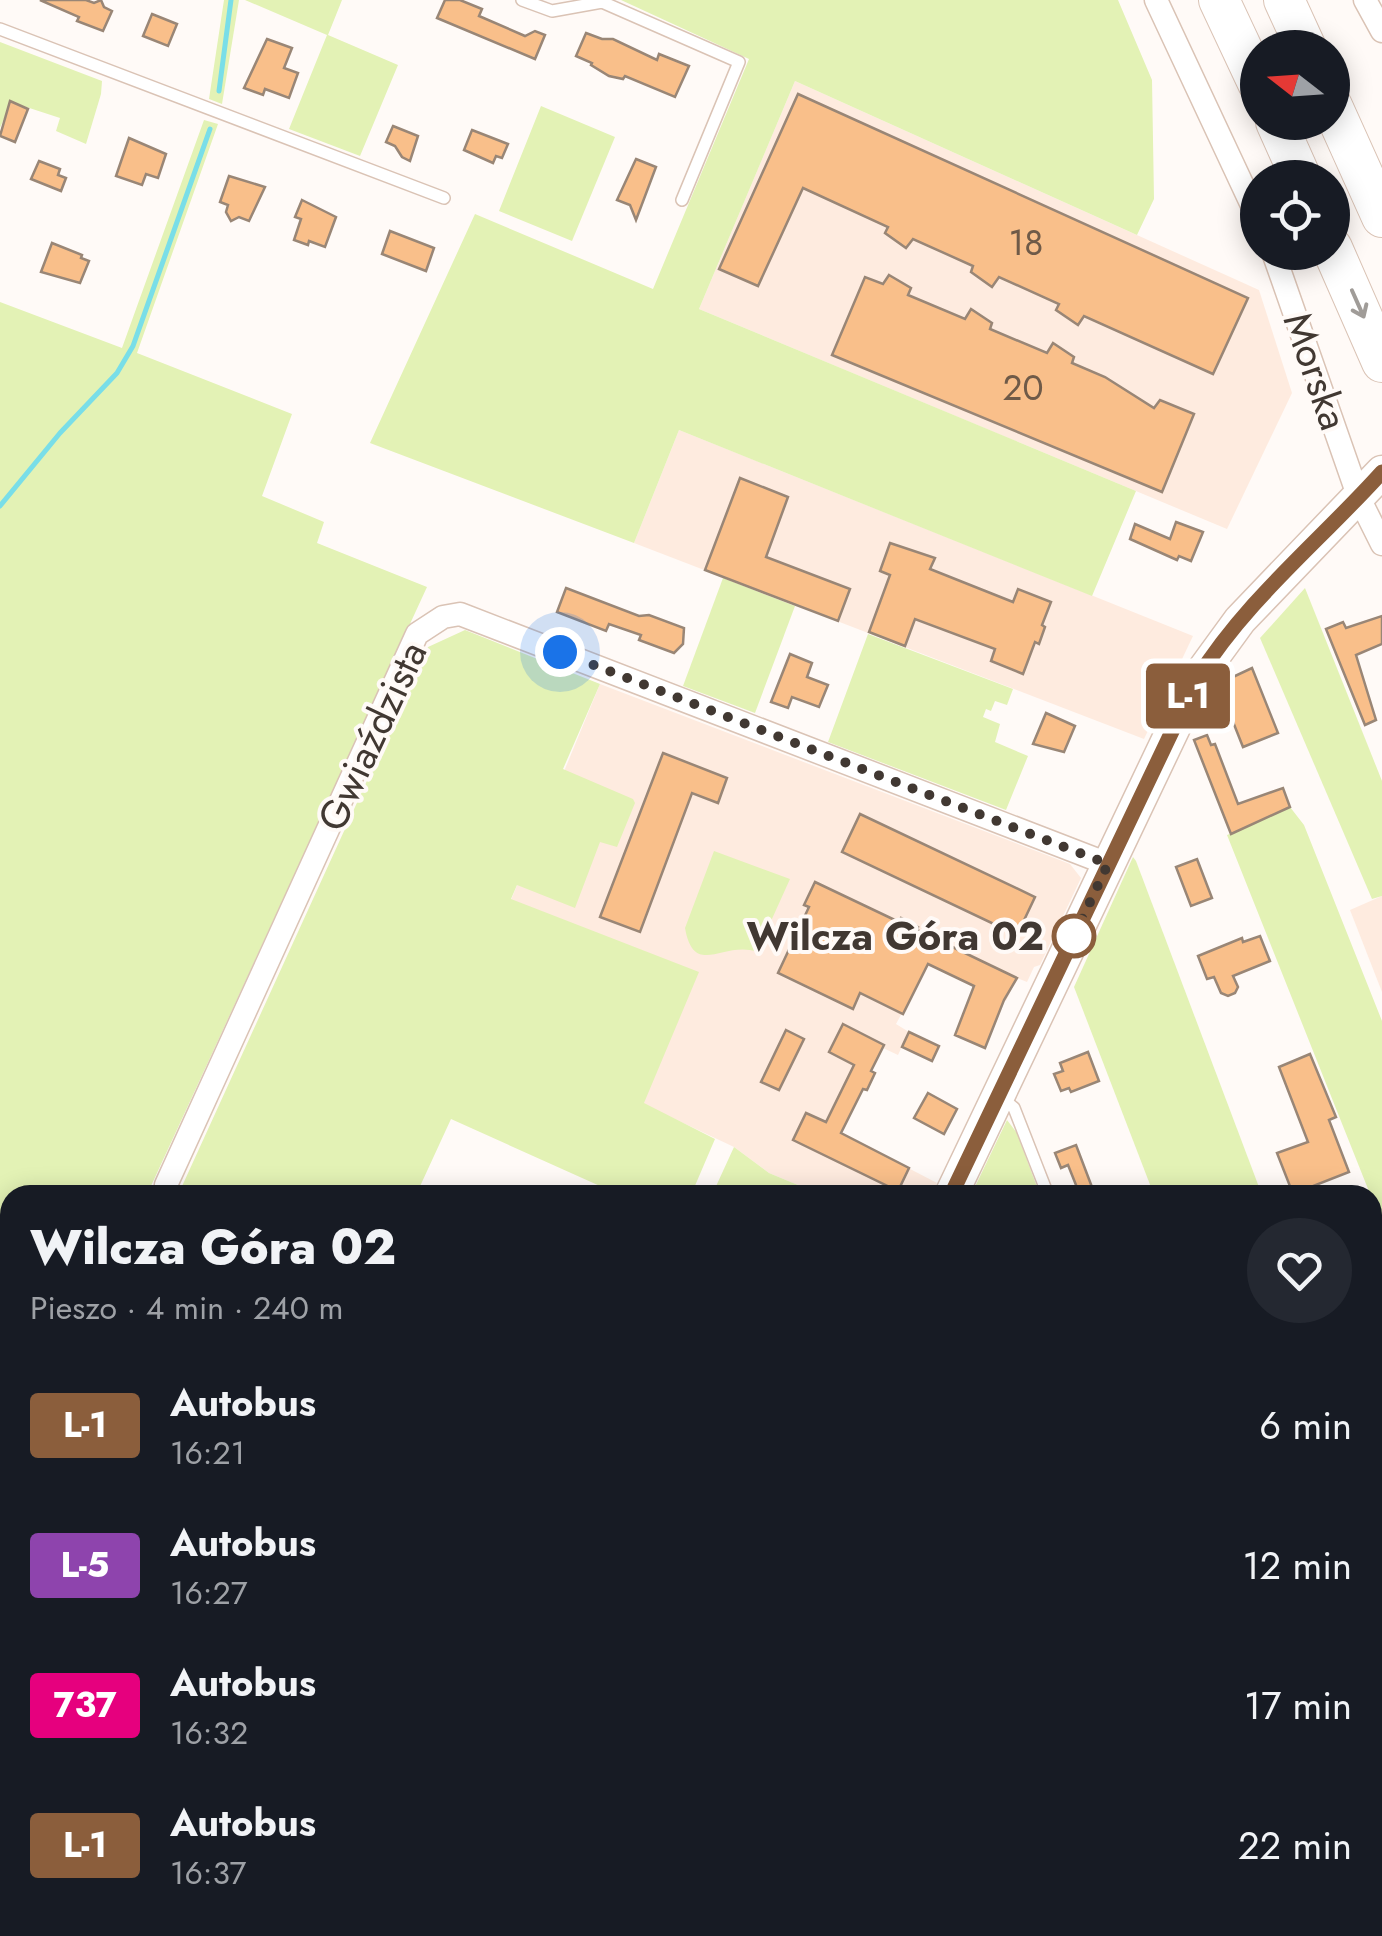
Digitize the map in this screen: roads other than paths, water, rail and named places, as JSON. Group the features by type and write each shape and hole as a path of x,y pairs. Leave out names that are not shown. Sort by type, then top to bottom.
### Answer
{"highway":[{"path":"1219,0 1240,45"},
{"path":"1284,0 1298,30"},
{"path":"1347,140 1382,217"},
{"path":"1342,270 1382,362"}],"street":[{"path":"1156,0 1240,180"},
{"path":"1365,0 1382,31"},
{"name":"Morska","path":"1280,270 1358,498 1382,544"},
{"path":"956,1185 1162,750 1212,656 1262,594 1382,472"},
{"name":"Gwiaździsta","path":"166,1185 417,634 426,624 443,617 460,614 1108,864"}],"lane":[{"path":"522,0 552,12 602,2 740,62 682,200"},
{"path":"0,29 444,198"},
{"path":"999,1096 1014,1108 1044,1185"}],"waterway":[{"path":"219,91 231,0"},
{"path":"0,506 60,433 117,373 133,346 210,129"}],"place":[{"name":"Wilcza Góra 02","path":"1074,936"}]}
